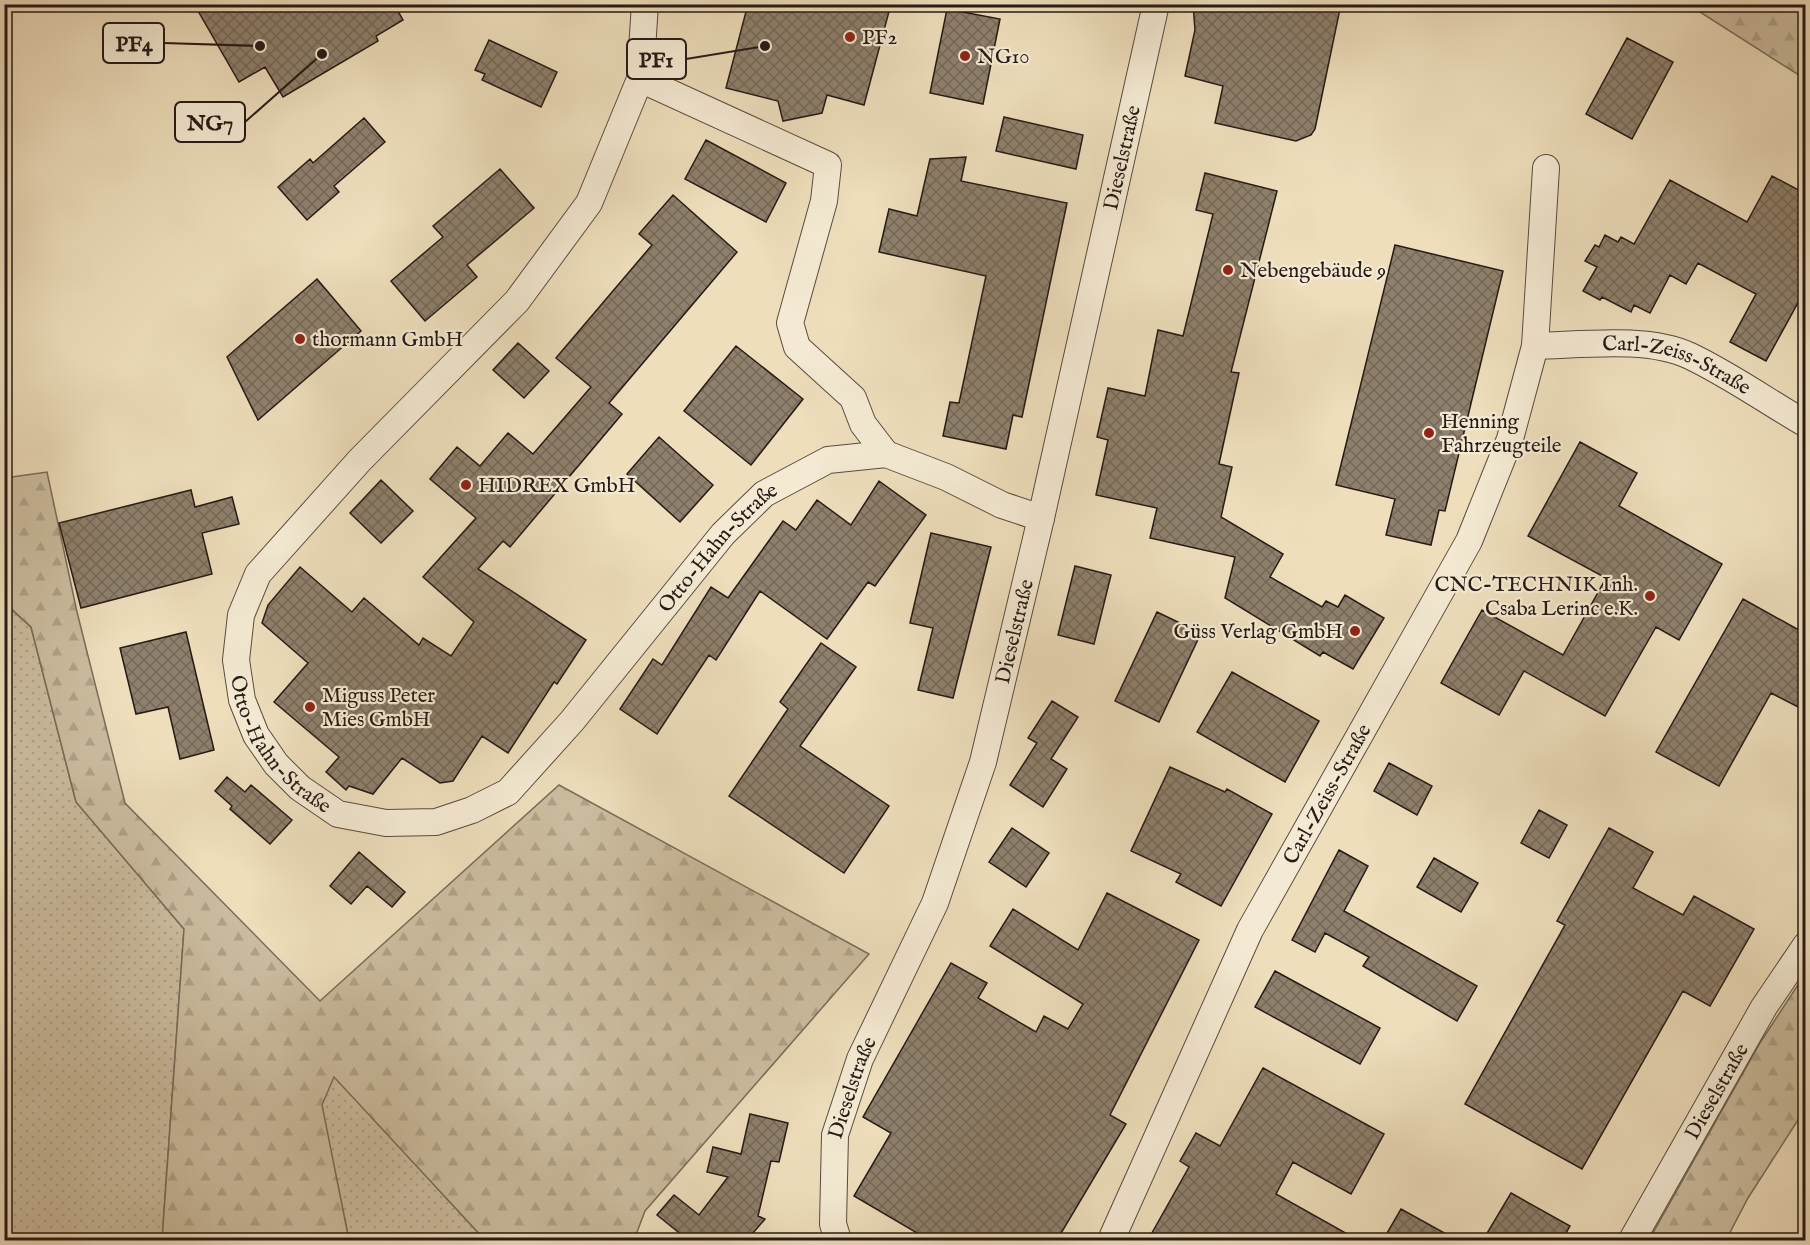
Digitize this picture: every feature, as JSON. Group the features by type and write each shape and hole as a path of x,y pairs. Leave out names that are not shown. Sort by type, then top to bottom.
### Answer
{"street":[{"path":"645,4 640,79 828,165 824,201 790,323 797,347 853,398 863,424 886,454"},
{"name":"Dieselstraße","path":"838,1240 833,1224 835,1135 860,1059 935,903 979,773 1041,518 1156,4"},
{"name":"Otto-Hahn-Straße","path":"640,79 589,203 518,301 360,460 258,574 242,615 236,660 242,700 256,735 276,764 300,788 338,814 386,824 436,822 472,810 508,792 572,721 723,534 764,494 828,460 886,454 946,477 1002,504 1041,518"},
{"name":"Carl-Zeiss-Straße","path":"1111,1240 1250,930 1469,542 1510,439 1535,346 1546,168"},
{"name":"Carl-Zeiss-Straße","path":"1535,346 1641,345 1666,348 1690,356 1806,424"},
{"name":"Dieselstraße","path":"1632,1240 1764,1007 1806,945"}],"green space":[{"path":"1689,5 1805,5 1805,79"},
{"path":"47,472 77,612 125,803 320,1001 559,785 869,954 645,1211 634,1240 485,1240 334,1077 322,1105 349,1240 162,1240 184,929 76,802 31,627 5,603 5,478"},
{"path":"4,603 31,627 76,802 184,929 162,1240 5,1240"},
{"path":"1805,974 1805,1109 1748,1198 1726,1240 1649,1240 1760,1043"},
{"path":"334,1076 485,1240 349,1240 321,1105"}],"building":[{"path":"194,4 394,4 403,20 376,36 378,41 283,97 265,67 239,82"},
{"path":"748,4 891,4 864,105 827,95 822,113 783,121 778,101 726,88"},
{"path":"1193,4 1341,4 1315,129 1311,135 1296,141 1215,123 1223,86 1185,76 1195,30"},
{"name":"NG10","path":"947,9 1000,19 983,104 930,93"},
{"path":"1627,38 1673,62 1632,139 1586,114"},
{"path":"489,40 557,72 541,107 482,80 485,74 475,70"},
{"path":"1004,117 1083,135 1076,169 996,151"},
{"path":"364,118 385,142 334,186 339,192 307,220 278,187 310,159 313,163"},
{"path":"706,140 786,183 766,222 685,179"},
{"path":"966,157 961,181 1067,203 1022,417 1013,415 1006,449 943,436 950,402 959,403 986,276 879,252 889,209 917,216 930,159"},
{"path":"500,169 534,208 467,265 477,277 425,321 391,281 443,237 433,226"},
{"path":"1205,173 1277,191 1231,372 1239,373 1219,464 1232,467 1221,517 1283,554 1270,577 1322,607 1326,601 1338,607 1345,595 1384,618 1353,669 1323,652 1320,656 1225,598 1235,557 1150,538 1157,508 1096,495 1108,440 1097,437 1108,388 1145,396 1158,330 1183,336 1213,214 1196,210"},
{"path":"1772,176 1806,194 1806,288 1766,361 1730,342 1756,294 1698,263 1686,284 1670,275 1650,313 1634,305 1631,312 1602,297 1600,300 1583,291 1597,267 1585,261 1595,245 1599,247 1605,235 1618,242 1621,237 1634,244 1670,180 1747,222"},
{"path":"673,195 737,252 609,403 622,414 510,547 503,541 478,569 586,640 557,684 554,682 508,753 482,736 453,781 440,783 402,758 373,794 349,786 346,790 326,772 339,757 274,702 308,663 262,623 268,605 300,567 352,612 364,598 419,645 423,638 451,656 474,622 423,577 476,518 430,479 457,447 480,466 508,433 533,454 591,387 556,358 652,245 639,234"},
{"path":"1395,245 1503,271 1445,511 1439,510 1431,545 1386,535 1395,499 1336,485"},
{"name":"thormann GmbH","path":"317,279 361,331 258,420 227,357"},
{"path":"518,343 549,371 524,398 493,370"},
{"path":"736,346 803,399 751,465 684,411"},
{"path":"659,437 713,485 680,522 627,474"},
{"path":"1580,442 1637,473 1619,506 1722,564 1679,640 1656,627 1605,716 1524,671 1499,715 1441,683 1482,610 1563,655 1606,578 1528,536"},
{"path":"381,480 413,511 381,543 350,513"},
{"path":"879,481 926,515 875,586 868,582 827,639 760,591 716,660 709,655 657,734 620,709 653,659 662,665 711,587 728,598 783,521 796,530 817,500 851,525"},
{"path":"191,490 195,507 232,497 239,524 202,533 212,574 81,608 59,523"},
{"path":"931,533 991,547 953,698 918,690 933,628 910,623"},
{"path":"1075,566 1111,575 1094,644 1058,635"},
{"path":"1743,599 1806,634 1806,711 1771,693 1719,786 1656,752"},
{"path":"1157,612 1201,633 1159,722 1115,701"},
{"path":"186,632 214,750 180,759 168,707 136,714 120,648"},
{"path":"821,643 856,667 800,746 889,806 844,873 729,796 788,709 780,702"},
{"path":"1232,672 1319,721 1285,782 1197,732"},
{"path":"1052,701 1078,717 1051,759 1067,769 1043,807 1010,785 1037,743 1028,738"},
{"path":"1389,763 1432,786 1417,815 1374,791"},
{"path":"1170,767 1225,792 1227,789 1272,814 1221,906 1176,882 1181,874 1131,851"},
{"path":"227,777 245,792 251,785 292,820 270,844 230,809 232,806 215,791"},
{"path":"1539,810 1567,825 1549,858 1521,843"},
{"path":"1012,828 1049,853 1026,887 989,862"},
{"path":"1609,828 1653,852 1633,888 1683,915 1694,896 1754,929 1710,1006 1683,991 1582,1169 1465,1104 1565,925 1557,921"},
{"path":"1339,850 1368,866 1344,911 1477,986 1457,1021 1363,966 1369,957 1325,933 1315,952 1292,940"},
{"path":"359,852 405,892 392,907 367,886 351,904 330,886"},
{"path":"1434,858 1478,883 1461,912 1417,887"},
{"path":"1107,893 1199,940 1110,1115 1126,1124 1057,1240 929,1240 854,1196 891,1133 863,1117 951,963 987,983 978,998 1036,1032 1044,1016 1068,1029 1083,1004 990,946 1013,909 1078,950"},
{"path":"1275,971 1380,1028 1360,1064 1255,1007"},
{"path":"1263,1068 1384,1134 1351,1194 1293,1162 1276,1194 1358,1240 1148,1240 1189,1167 1180,1161 1196,1133 1220,1146"},
{"path":"750,1114 788,1123 779,1162 771,1161 758,1216 765,1219 747,1240 688,1240 657,1215 674,1195 699,1215 728,1177 707,1172 713,1147 741,1154"},
{"path":"1511,1193 1570,1226 1562,1240 1483,1240"},
{"path":"1401,1209 1457,1240 1383,1240"}],"place":[{"name":"PF2","path":"850,37"},
{"name":"PF4","path":"260,46"},
{"name":"PF1","path":"765,46"},
{"name":"NG7","path":"322,54"},
{"name":"NG10","path":"965,56"},
{"name":"Nebengebäude 9","path":"1228,270"},
{"name":"thormann GmbH","path":"300,339"},
{"name":"Henning Fahrzeugteile","path":"1429,433"},
{"name":"HIDREX GmbH","path":"466,485"},
{"name":"CNC-TECHNIK Inh. Csaba Lerinc e.K.","path":"1650,596"},
{"name":"Güss Verlag GmbH","path":"1355,631"},
{"name":"Miguss Peter Mies GmbH","path":"310,707"}]}
